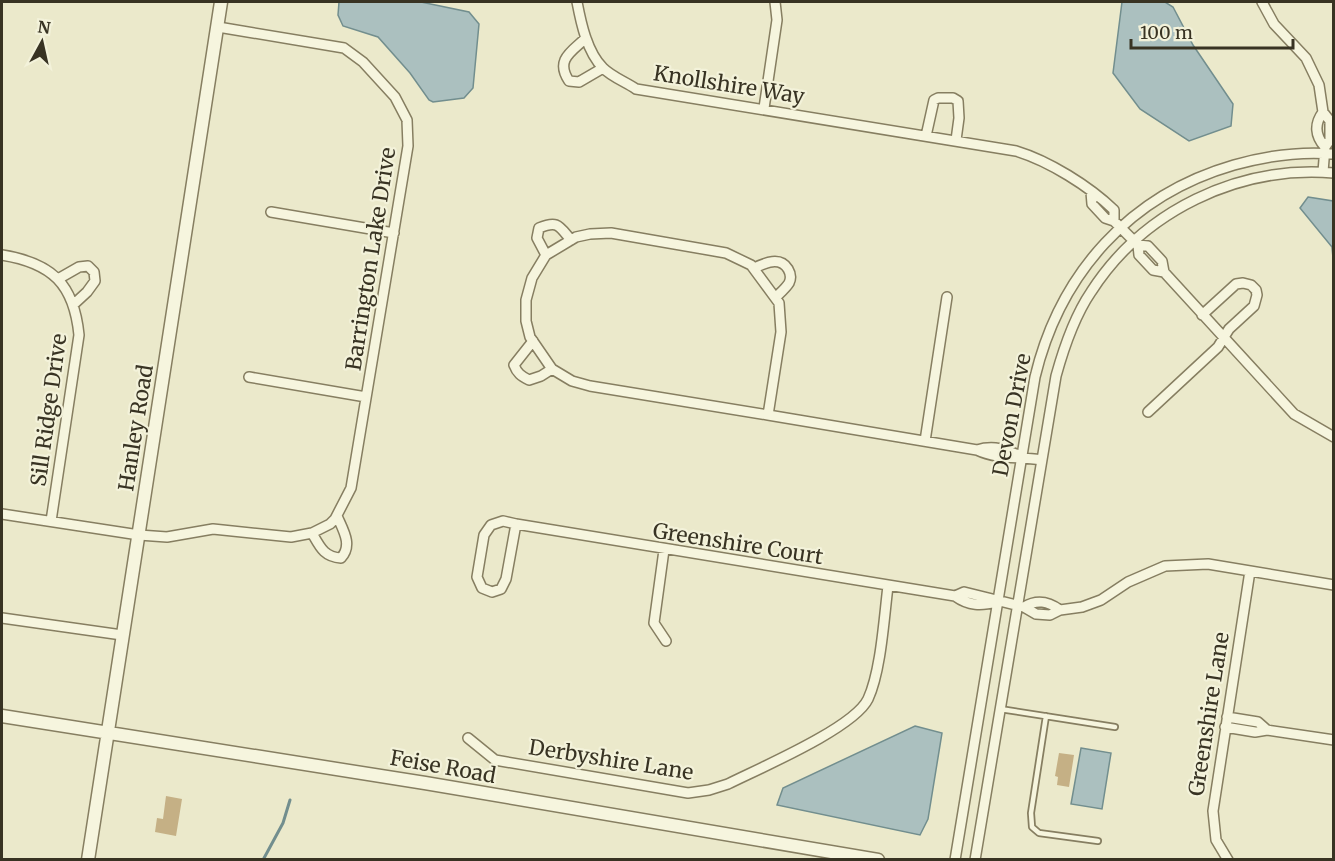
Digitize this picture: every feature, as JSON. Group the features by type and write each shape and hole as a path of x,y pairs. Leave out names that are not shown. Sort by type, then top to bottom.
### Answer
{"street":[{"name":"Hanley Road","path":"88,860 221,2"},
{"name":"Knollshire Way","path":"577,2 586,38 603,68 636,89 764,108 1016,151 1030,155 1080,183 1091,192 1092,204 1105,218 1117,224 1136,242 1140,255 1153,270 1164,272 1294,414 1334,437"},
{"path":"764,108 777,20 775,2"},
{"path":"1262,2 1274,24 1306,58 1319,85 1323,112 1317,120 1318,139 1328,152 1328,173"},
{"name":"Barrington Lake Drive","path":"218,27 344,48 363,62 395,97 406,120 408,146 353,480 337,516"},
{"path":"586,38 568,54 563,62 564,72 569,81 579,82 603,68"},
{"path":"926,136 934,100 944,97 953,98 958,101 959,109 956,140"},
{"name":"Devon Drive","path":"955,860 1035,378 1050,330 1076,280 1117,224 1176,188 1217,170 1255,159 1328,152"},
{"name":"Devon Drive","path":"975,860 1020,606 1041,460 1056,376 1072,326 1091,291 1136,242 1178,208 1216,189 1246,180 1276,174 1328,173"},
{"path":"271,212 394,233"},
{"path":"546,255 537,238 539,228 555,224 561,227 572,240"},
{"path":"768,415 781,319 776,297 754,268 726,253 611,233 590,234 572,240 546,255 532,278 526,300 526,321 533,341 552,369 572,381 590,386 977,450 987,447 998,448 1009,450 1022,457 1041,460"},
{"name":"Sill Ridge Drive","path":"2,255 37,264 58,279 74,304 80,335 51,521"},
{"path":"754,268 775,262 781,262 788,268 790,276 788,285 776,297"},
{"path":"58,279 79,267 88,266 94,272 95,281 74,304"},
{"path":"1148,412 1218,347 1229,329 1254,306 1256,290 1251,285 1236,284 1202,315"},
{"path":"925,441 947,297"},
{"path":"533,341 521,353 514,365 516,370 529,380 552,369"},
{"path":"249,377 366,397"},
{"path":"2,514 139,535 167,537 213,529 280,537 312,533 330,524 337,516 345,535 347,552 341,558 332,557 321,549 312,533"},
{"name":"Greenshire Court","path":"516,525 506,579 501,589 492,592 482,588 477,577 484,535 491,525 503,521 888,586 955,596 964,592 1020,606"},
{"path":"664,550 654,623 666,641"},
{"path":"1020,606 1033,602 1052,603 1060,610 1082,607 1101,600 1128,582 1165,566 1208,564 1334,585"},
{"name":"Greenshire Lane","path":"1228,860 1216,840 1213,824 1214,795 1250,571"},
{"name":"Derbyshire Lane","path":"468,738 495,760 688,793 728,784 839,727 867,701 875,678 888,586"},
{"path":"2,618 122,635"},
{"path":"981,706 1000,709"},
{"name":"Feise Road","path":"2,716 108,731 878,860"},
{"path":"1227,717 1258,722 1267,730"},
{"path":"1225,727 1255,732 1267,730 1334,740"}],"lane":[{"path":"1000,709 1115,727"},
{"path":"1046,716 1031,813 1032,827 1044,834 1098,841"}],"shaded area":[{"path":"339,2 421,2 469,12 479,24 473,88 464,98 433,102 429,100 410,73 378,37 343,26 338,15"},
{"path":"1122,2 1165,2 1173,7 1193,45 1233,104 1231,126 1189,141 1140,109 1113,73"},
{"path":"1308,197 1333,201 1333,258 1332,247 1300,208"},
{"path":"915,726 942,733 928,819 920,835 777,805 783,788"},
{"path":"1081,748 1111,753 1102,809 1071,804"}],"building":[{"path":"1059,753 1074,755 1069,787 1057,785 1058,777 1055,776"},
{"path":"166,796 182,799 176,836 155,832 157,818 163,819"}],"waterway":[{"path":"263,860 283,823 290,800"}]}
